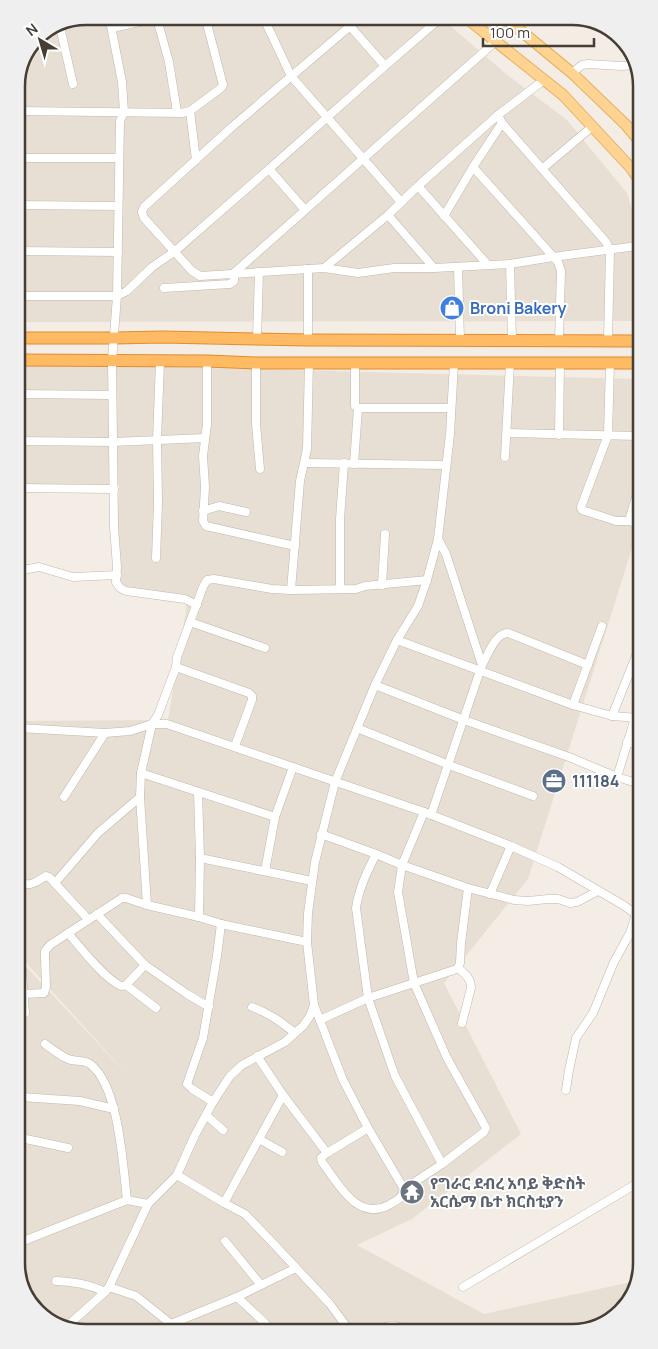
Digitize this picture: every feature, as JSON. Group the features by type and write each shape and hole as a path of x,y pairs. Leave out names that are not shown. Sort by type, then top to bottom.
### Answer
{"highway":[{"path":"25,338 162,337 308,340 633,341"},
{"path":"25,360 256,363 633,363"}],"main road":[{"path":"475,25 562,95 633,171"},
{"path":"514,25 572,73 633,133"}],"street":[{"path":"111,25 122,82 124,112 120,121 117,296 112,361 116,582 120,588 126,591 185,598 197,604"},
{"path":"112,28 127,25"},
{"path":"159,25 169,62 178,112"},
{"path":"25,111 190,111 223,85 207,25"},
{"path":"267,25 290,76 401,202"},
{"path":"25,296 117,296 127,291 152,267 174,252 432,25"},
{"path":"384,66 350,27 232,126 144,206 142,212 144,218 192,271 200,276 324,268 358,273 394,268 458,268 510,264 633,247"},
{"path":"61,30 73,84"},
{"path":"164,288 230,284 234,281 234,273 495,42"},
{"path":"572,73 582,65 588,64 629,66"},
{"path":"324,268 388,215 498,115 544,80"},
{"path":"190,111 196,160"},
{"path":"498,115 502,123 606,242 610,250 608,341"},
{"path":"444,216 502,123"},
{"path":"543,168 593,126"},
{"path":"25,158 119,158"},
{"path":"473,167 558,262 561,270 559,340"},
{"path":"269,169 305,210"},
{"path":"418,186 488,265"},
{"path":"25,205 118,206"},
{"path":"388,215 434,268"},
{"path":"25,251 118,252"},
{"path":"510,264 512,340"},
{"path":"458,268 460,340"},
{"path":"308,269 308,340"},
{"path":"257,338 259,272"},
{"path":"207,361 206,438 203,456 205,487 203,521 206,526 295,546"},
{"path":"156,558 160,362"},
{"path":"291,590 300,481 307,449 309,362"},
{"path":"559,435 560,362"},
{"path":"256,363 256,424 260,469"},
{"path":"354,464 358,408 355,406 355,363"},
{"path":"404,1189 368,1128 343,1080 314,1005 307,942 308,913 321,834 336,782 375,686 397,640 418,606 438,539 450,434 454,363"},
{"path":"505,457 510,363"},
{"path":"610,363 608,435 581,507 582,510 616,522 633,522"},
{"path":"25,394 112,395"},
{"path":"358,408 451,408"},
{"path":"507,433 633,436"},
{"path":"25,441 113,442 206,438"},
{"path":"305,463 445,465"},
{"path":"340,590 340,519 344,463"},
{"path":"25,488 114,489"},
{"path":"203,511 219,506 246,512"},
{"path":"629,521 633,507"},
{"path":"382,584 385,534"},
{"path":"438,539 446,554 481,669"},
{"path":"25,570 39,567 73,577 117,575"},
{"path":"147,905 140,797 141,773 152,724 158,715 176,667 176,657 207,580 214,579 272,589 340,590 427,580"},
{"path":"190,622 265,648"},
{"path":"573,705 602,626"},
{"path":"368,1128 321,1158 349,1198 362,1208 382,1208 400,1199 404,1189 442,1164 484,1132 486,1128 447,1058 414,983 398,892 402,866 449,765 481,669 498,636 508,633 588,665"},
{"path":"397,640 481,669 573,705 612,716 633,718"},
{"path":"612,716 633,664"},
{"path":"176,667 249,693 252,696 235,746"},
{"path":"375,686 633,782"},
{"path":"25,728 105,733 130,731 152,724 167,724 427,813 511,846 558,867 633,912"},
{"path":"357,728 533,796"},
{"path":"617,777 633,729"},
{"path":"64,797 105,733"},
{"path":"628,742 633,743"},
{"path":"265,871 275,817 293,767"},
{"path":"141,773 275,817"},
{"path":"198,792 199,916"},
{"path":"55,883 98,833 140,797"},
{"path":"321,834 376,854 402,866 468,888 514,900 558,899 570,903 577,902 598,890"},
{"path":"490,894 511,846"},
{"path":"376,854 362,883 356,908 368,998 395,1076 442,1164"},
{"path":"200,858 312,881"},
{"path":"25,884 30,885 46,876 49,877 88,919"},
{"path":"320,1020 368,998 458,968 468,888"},
{"path":"25,994 44,993 46,987 46,951 50,944 122,898 199,916 221,924 307,942"},
{"path":"97,914 146,965 208,1007"},
{"path":"213,1102 187,1084 203,1038 221,924"},
{"path":"566,1090 568,1070 576,1038 592,1013 614,962 633,926"},
{"path":"68,933 103,973 119,985 126,985 156,1008"},
{"path":"126,985 146,965"},
{"path":"458,968 469,978 471,983 462,1023"},
{"path":"71,1322 107,1290 148,1204 177,1175 195,1135 230,1076 242,1065 285,1042 296,1033 310,1016 314,1005"},
{"path":"252,1007 274,1016 296,1033"},
{"path":"45,1044 67,1058 83,1060 98,1072 106,1086 114,1109 127,1200"},
{"path":"257,1056 283,1095 327,1153"},
{"path":"224,1203 283,1095"},
{"path":"25,1097 80,1101 114,1109"},
{"path":"206,1115 223,1130"},
{"path":"25,1139 68,1148"},
{"path":"259,1139 282,1152"},
{"path":"177,1175 244,1214 330,1304 345,1324"},
{"path":"463,1287 633,1186"},
{"path":"25,1240 127,1200 148,1204"},
{"path":"225,1241 261,1285"},
{"path":"56,1281 75,1282 136,1296 170,1324 237,1297 296,1268"},
{"path":"237,1297 266,1324"}],"shaded area":[{"path":"86,25 449,25 506,74 567,120 627,193 633,213 633,321 25,322 25,82 31,59 46,40 55,33 66,28"},
{"path":"25,363 633,379 633,545 528,879 444,983 521,1134 412,1219 357,1245 484,1314 630,1282 623,1297 603,1316 584,1323 572,1324 82,1324 55,1316 33,1294 26,1275 25,1263 25,965 137,1085 25,962 25,721 168,720 188,598 115,588 119,485 25,487"}],"place":[{"name":"Broni Bakery","path":"452,308"},
{"name":"111184","path":"554,781"},
{"name":"የግራር ደብረ አባይ ቅድስት አርሴማ ቤተ ክርስቲያን","path":"412,1192"}]}
